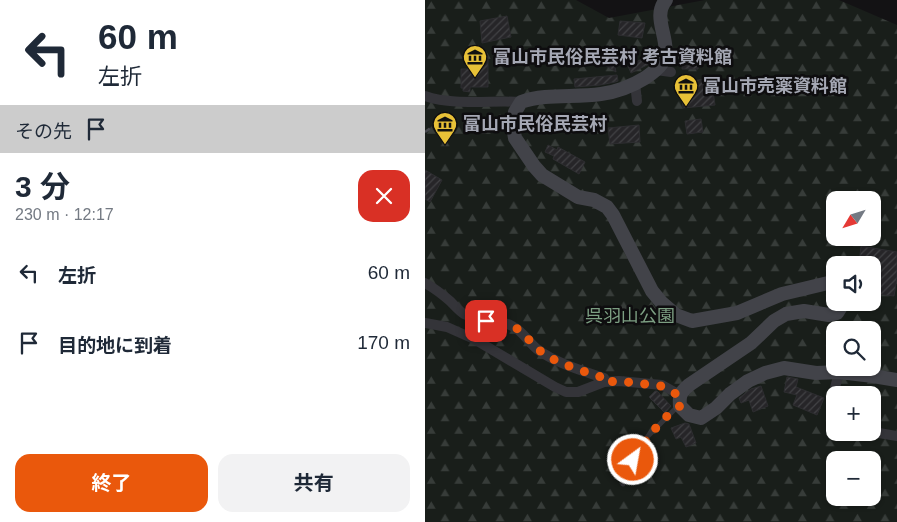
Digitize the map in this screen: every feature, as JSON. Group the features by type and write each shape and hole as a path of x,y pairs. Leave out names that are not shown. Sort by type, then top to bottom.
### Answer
{"street":[{"path":"425,96 450,103 521,102 531,98 603,94 619,90 656,70 662,63 665,46 660,17 662,4 666,0"},
{"path":"656,70 671,72"},
{"path":"635,83 637,101"},
{"path":"521,102 515,112 513,126 515,138 534,166 542,175 578,197 594,200 607,208 613,216 651,291 676,315 692,321 737,313 782,294 826,283"},
{"path":"425,283 462,313 473,318 504,322 513,326 548,357 604,378 605,382"},
{"path":"680,401 681,392 689,385 751,343 774,321 786,314 804,311 829,315 838,311"},
{"path":"425,323 447,328 475,339 566,392 578,392 605,382 619,381 661,386 680,401 689,415 701,418 748,381 765,373 784,368 816,373 826,373"},
{"path":"873,376 897,380"},
{"path":"881,433 897,436"}],"lane":[{"path":"623,484 633,460 648,436 674,410 680,401"}],"green space":[{"name":"呉羽山公園","path":"425,0 576,0 609,18 705,0 839,0 897,25 897,522 425,522"}],"building":[{"path":"507,16 511,37 482,43 480,21"},
{"path":"620,21 645,23 642,38 618,35"},
{"name":"富山市民俗民芸村 考古資料館","path":"468,55 488,55 488,87 470,87 470,92 463,91 463,88 461,88 461,69 468,69"},
{"path":"604,56 613,56 616,72 603,64"},
{"path":"646,57 649,64 631,73 628,66"},
{"path":"683,58 699,59 698,69 682,69"},
{"path":"617,75 618,81 615,82 575,87 574,79"},
{"name":"富山市売薬資料館","path":"711,78 715,105 683,108 680,83"},
{"path":"701,119 703,132 687,134 685,121"},
{"path":"639,125 640,142 610,144 608,128"},
{"path":"548,145 557,150 558,147 585,162 579,174 553,159 554,156 545,152"},
{"path":"425,170 442,180 430,202 425,199"},
{"path":"861,246 897,252 897,278 894,296 881,295 881,256 860,256"},
{"path":"787,377 798,379 796,387 824,398 817,415 793,405 797,395 784,392"},
{"path":"761,386 768,406 753,412 749,400 741,403 739,398 751,389"},
{"path":"655,391 671,406 665,413 649,397"},
{"path":"685,423 689,424 696,443 686,447 681,437 676,439 671,428"}],"railway":[{"path":"425,132 445,117"}],"place":[{"name":"富山市民俗民芸村 考古資料館","path":"475,78"},
{"name":"富山市売薬資料館","path":"686,107"},
{"name":"富山市民俗民芸村","path":"445,145"}],"route":[{"path":"486,321 504,322 513,326 548,357 604,378 605,382 619,381 661,386 680,396 680,406 648,436 633,460"}]}
